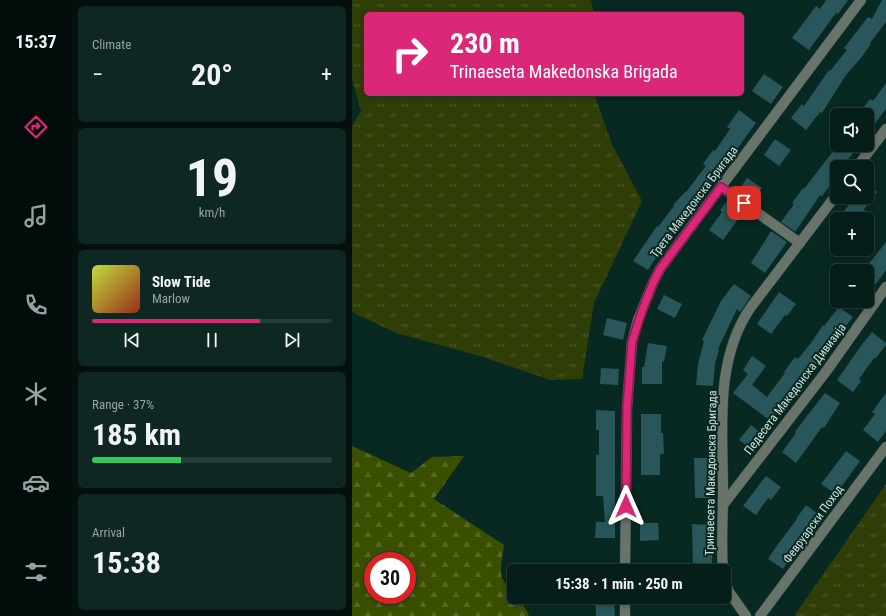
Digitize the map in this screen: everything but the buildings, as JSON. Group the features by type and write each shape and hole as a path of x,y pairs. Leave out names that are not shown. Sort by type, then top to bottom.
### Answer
{"street":[{"name":"Трета Македонска Бригада","path":"625,564 627,408 632,342 638,320 653,283 660,269 861,0"},
{"path":"862,160 886,129"},
{"path":"721,187 800,243"},
{"name":"Тринаесета Македонска Бригада","path":"723,564 723,394 731,347 742,319 830,203"},
{"name":"Педесета Македонска Дивизија","path":"723,506 825,374 886,287"},
{"name":"Февруарски Поход","path":"760,616 886,447"},
{"path":"731,595 746,616"},
{"path":"625,604 625,616"}],"green space":[{"path":"352,0 591,0 594,12 364,12 364,96 595,96 612,144 642,201 594,303 582,379 550,380 480,356 396,333 352,312 352,126 361,111 352,79"},
{"path":"352,446 411,473 432,457 464,456 434,499 504,545 501,574 503,580 507,584 507,604 523,604 529,616 352,616"},
{"path":"886,484 886,616 794,616"}],"route":[{"path":"626,506 629,372 632,342 638,320 660,269 721,187 744,203"}]}
